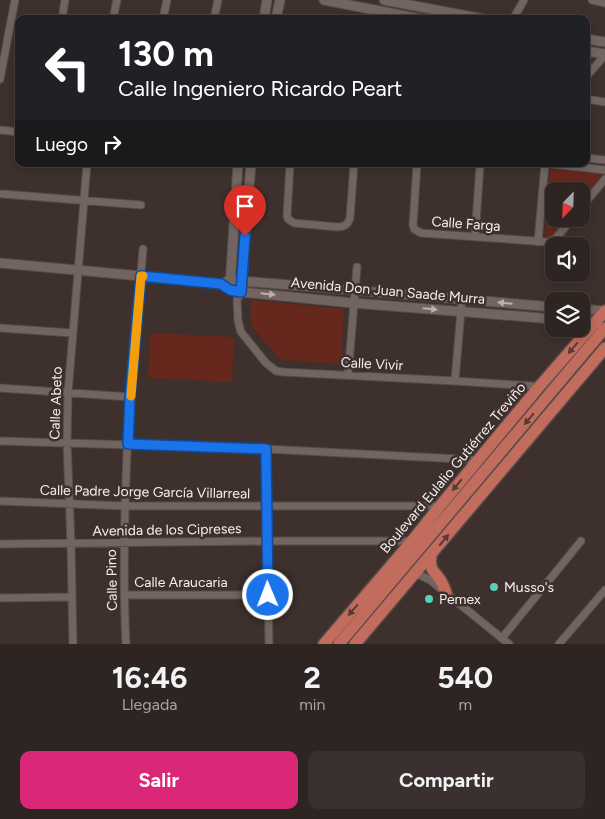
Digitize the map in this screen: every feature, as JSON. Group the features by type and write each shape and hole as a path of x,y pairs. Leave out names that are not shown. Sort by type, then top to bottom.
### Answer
{"main road":[{"name":"Boulevard Eulalio Gutiérrez Treviño","path":"339,644 549,395 602,325 605,311"},
{"name":"Boulevard Eulalio Gutiérrez Treviño","path":"324,644 538,388 602,325"},
{"path":"356,644 605,348"},
{"path":"431,555 431,566 446,593"},
{"path":"388,586 405,575 416,574"}],"street":[{"path":"0,78 15,0"},
{"path":"63,15 66,0"},
{"path":"115,15 117,0"},
{"path":"164,15 167,0"},
{"path":"215,15 218,0"},
{"path":"265,15 267,0"},
{"path":"277,15 280,0"},
{"path":"324,0 402,15 405,2"},
{"path":"384,0 405,2 465,15"},
{"path":"515,15 524,0"},
{"path":"592,0 605,3"},
{"path":"590,40 605,42"},
{"path":"590,52 605,55 590,72"},
{"path":"590,100 605,102"},
{"path":"0,130 15,132"},
{"path":"590,158 605,160"},
{"name":"Calle Abeto","path":"73,644 67,443 68,393 87,167"},
{"path":"226,282 238,167"},
{"path":"239,296 242,281 251,167"},
{"path":"290,167 288,220 294,223 343,227 350,218 354,167"},
{"name":"Calle Farga","path":"417,167 413,225 417,232 538,242 552,241 565,228"},
{"path":"475,237 480,167"},
{"path":"538,242 545,167"},
{"path":"578,167 605,170"},
{"path":"590,197 605,179"},
{"path":"2,194 141,205"},
{"name":"Calle Pino","path":"126,644 124,595 125,506 130,397 143,249"},
{"name":"Avenida Don Juan Saade Murra","path":"0,264 226,282 242,281 545,306"},
{"path":"348,375 357,267"},
{"name":"Avenida Don Juan Saade Murra","path":"226,282 230,290 239,296 545,318"},
{"name":"Calle Vivir","path":"239,296 238,321 241,332 270,368 283,372 533,386 549,395"},
{"path":"455,381 462,299"},
{"path":"590,310 605,311"},
{"path":"0,328 72,334"},
{"path":"0,388 130,397"},
{"path":"0,441 266,449 479,460"},
{"path":"266,449 269,644"},
{"name":"Calle Padre Jorge García Villarreal","path":"0,501 125,506 440,506"},
{"name":"Avenida de los Cipreses","path":"0,544 267,541 412,541 424,543"},
{"path":"502,638 581,541"},
{"path":"416,574 430,580 509,644"},
{"path":"559,644 605,590"},
{"name":"Calle Araucaria","path":"124,595 268,595"},
{"path":"0,598 72,597"}],"shaded area":[{"path":"550,167 605,172 590,190 590,182 549,182"},
{"path":"546,228 560,228 552,237 545,237"},
{"path":"251,300 344,309 341,364 281,360 251,326"},
{"path":"150,333 234,337 232,382 148,378"}],"slow traffic":[{"path":"131,396 141,276 143,276"}],"place":[{"name":"Musso's","path":"494,587"},
{"name":"Pemex","path":"429,599"}],"route":[{"path":"245,236 241,292 230,290 221,284 141,276 130,397 128,444 266,449 268,595"}]}
